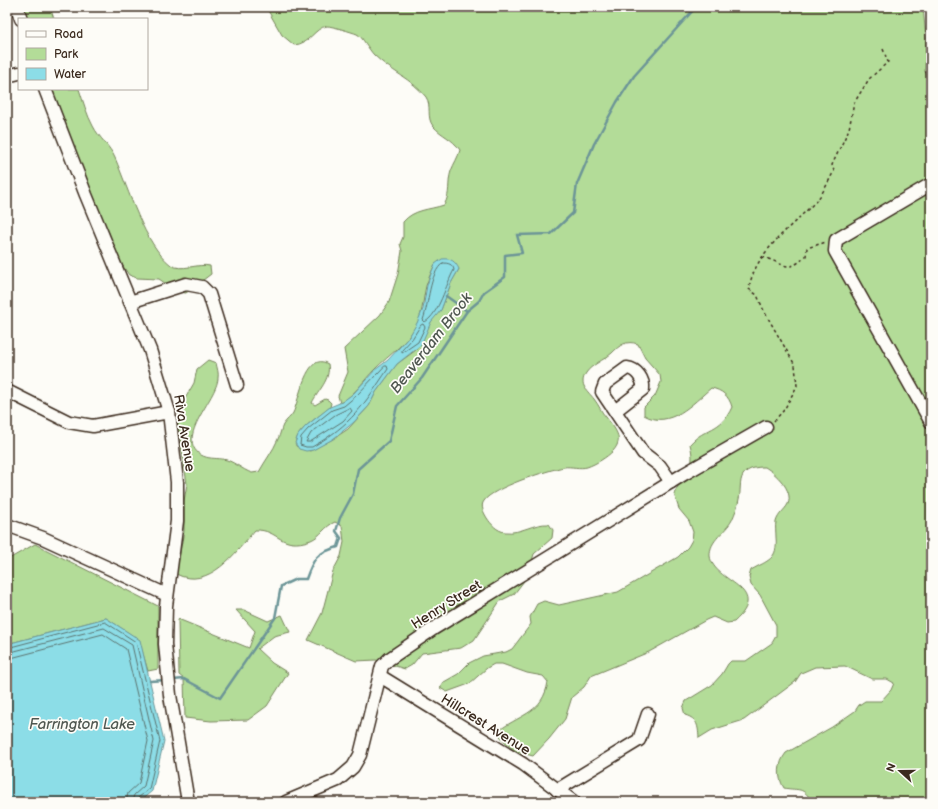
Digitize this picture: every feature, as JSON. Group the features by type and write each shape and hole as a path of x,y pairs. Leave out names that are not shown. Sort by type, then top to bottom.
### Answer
{"street":[{"path":"17,7 21,18"},
{"path":"7,76 18,73"},
{"name":"Riva Avenue","path":"46,90 56,120 150,350 169,412 177,482 177,513 167,595 165,644 168,680 188,802"},
{"path":"931,184 836,240 835,244 835,250 931,422"},
{"path":"130,302 186,284 202,287 208,294 237,385"},
{"path":"7,391 69,422 93,426 169,412"},
{"path":"615,411 644,453 660,466 671,482"},
{"name":"Henry Street","path":"286,802 338,780 353,767 360,755 382,666 389,659 433,629 684,474 766,427"},
{"path":"7,524 43,538 167,595"},
{"name":"Hillcrest Avenue","path":"380,676 523,764 574,802"},
{"path":"557,790 639,740 648,714"}],"path":[{"path":"766,427 778,418 797,386 795,365 764,311 757,295 749,289 751,275 762,257 818,198 834,171 832,164 849,129 854,103 869,79 888,62 883,49"},
{"path":"762,257 788,267 797,265 806,256 807,248 823,242 835,244"}],"green space":[{"path":"22,7 50,7 54,18 25,18"},
{"path":"266,7 923,7 926,38 925,72 931,78 931,802 812,802 803,791 784,788 780,779 779,770 781,761 786,753 832,727 855,711 859,705 865,701 881,701 891,690 894,683 887,679 872,679 845,666 815,667 801,673 795,682 744,720 712,730 699,738 695,721 685,715 683,708 686,701 712,685 731,661 746,661 772,643 776,636 776,625 760,595 751,585 749,577 751,570 767,561 773,555 776,545 776,522 788,504 789,499 786,488 782,482 774,473 765,467 750,469 743,475 740,496 732,520 712,545 710,550 713,565 720,573 738,586 744,593 747,601 744,610 734,622 727,623 713,617 649,652 591,676 584,687 572,697 565,719 533,756 514,750 500,736 501,729 530,711 542,700 548,682 543,676 527,673 502,664 494,664 487,668 469,684 447,692 440,688 444,682 458,674 469,663 483,656 506,652 512,649 531,624 530,617 537,604 544,601 559,605 618,592 678,557 688,547 692,540 693,532 689,521 679,509 674,494 691,466 692,453 690,444 723,421 732,407 724,394 711,388 689,407 672,417 654,419 644,415 644,407 655,396 661,382 660,375 645,358 638,344 627,343 621,346 609,356 591,367 586,373 583,381 585,388 596,401 617,433 618,442 613,451 608,456 587,467 564,467 521,480 489,496 484,501 482,505 483,510 492,525 497,529 505,532 511,532 538,525 549,524 553,530 552,538 534,554 527,577 514,594 500,601 474,640 461,648 422,653 412,665 405,669 376,660 356,661 308,640 322,613 333,571 341,556 344,542 342,526 335,522 328,526 318,536 301,543 293,543 270,533 255,530 221,567 200,577 188,578 176,574 184,531 184,501 187,484 178,425 179,409 194,383 197,369 208,360 216,363 218,376 216,387 194,429 192,439 194,448 201,455 209,458 226,460 252,473 259,472 276,443 283,425 293,413 304,379 314,364 320,362 328,364 328,375 312,403 315,405 325,399 331,403 330,407 303,429 296,440 296,446 310,451 348,429 369,406 376,392 397,364 416,350 433,318 441,310 451,283 459,269 435,264 427,283 418,322 410,336 375,369 355,392 340,403 338,396 348,372 344,349 380,315 389,302 398,274 402,251 400,244 403,237 403,222 417,212 444,205 448,193 451,171 460,150 431,123 429,104 426,97 408,80 380,61 359,35 327,26 323,27 304,42 294,45 282,35"},
{"path":"49,90 79,90 91,122 95,130 113,154 138,216 161,256 175,267 185,268 205,265 210,266 211,274 186,293 178,292 159,279 137,278 129,275 116,256 109,233 98,213"},
{"path":"35,544 158,606 158,669 148,671 139,640 106,618 7,644 7,560"},
{"path":"236,610 244,610 268,621 282,615 290,632 274,636 257,649 272,663 288,673 267,706 248,720 211,721 185,718 184,679 179,675 178,619 249,648 255,631"}],"water":[{"path":"442,259 452,261 459,269 451,283 441,310 431,322 421,345 397,364 376,392 369,406 353,423 333,439 313,450 306,451 299,449 295,443 298,435 306,426 330,407 342,402 354,393 409,337 423,309 427,285 432,271 435,264"},
{"name":"Farrington Lake","path":"106,618 140,640 164,741 152,791 139,802 7,802 7,644"}],"waterway":[{"name":"Beaverdam Brook","path":"173,680 184,679 220,698 275,618 281,586 296,579 306,579 316,558 320,554 338,547 341,538 336,531 340,518 353,494 358,469 389,441 397,406 422,378 467,311 479,301 484,292 505,277 505,255 522,253 517,235 551,234 573,213 577,184 594,144 617,102 634,76 696,7"},
{"path":"446,296 467,311"},
{"name":"Beaverdam Brook","path":"150,681 166,680"}]}
